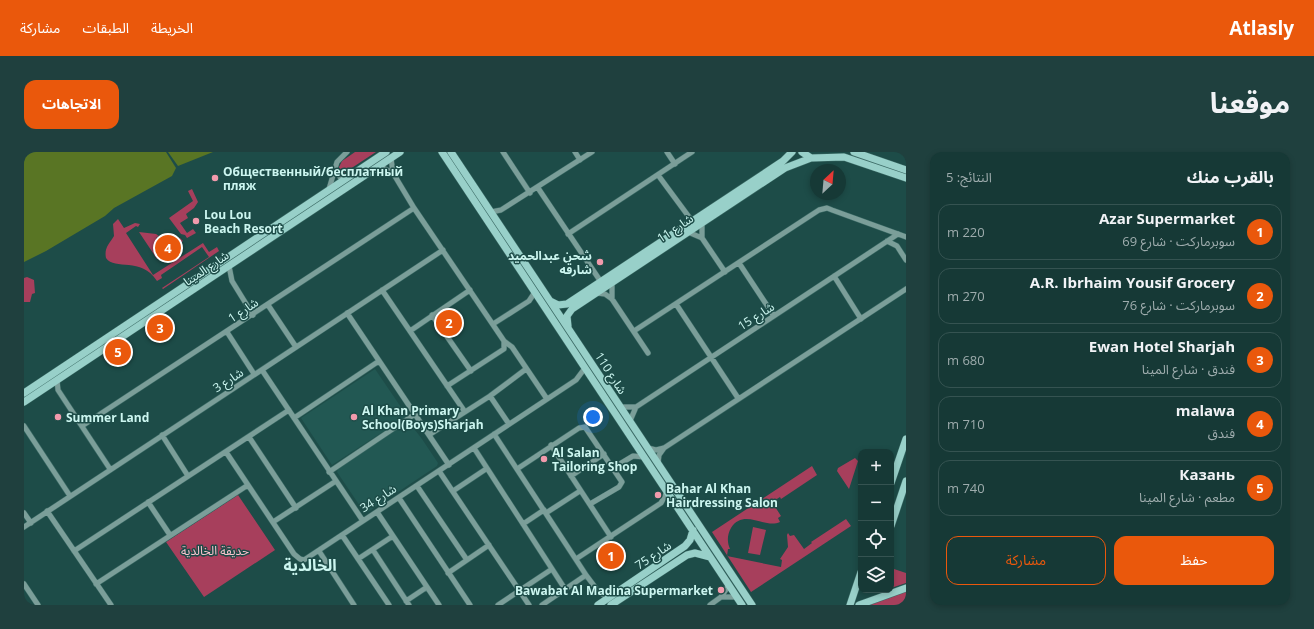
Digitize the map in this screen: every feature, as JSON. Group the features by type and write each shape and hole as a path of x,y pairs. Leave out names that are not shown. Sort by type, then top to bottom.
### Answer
{"main road":[{"name":"شارع المينا","path":"24,393 345,179 387,154 400,152"},
{"name":"شارع 110","path":"442,152 742,605"},
{"name":"شارع 110","path":"451,152 752,605"},
{"name":"شارع 11","path":"550,300 558,305 565,304 601,282 782,161 792,152"},
{"path":"802,152 817,156 844,157 906,178"},
{"path":"854,152 906,170"},
{"name":"شارع المينا","path":"24,402 372,171 379,166 387,154"},
{"path":"372,171 372,166 387,154"},
{"name":"شارع 11","path":"568,328 567,319 569,312 596,293 785,168 817,156"},
{"path":"732,203 736,197 752,186 752,181"},
{"path":"630,271 632,265 644,257 645,252"},
{"path":"513,259 518,259 528,273 534,277"},
{"path":"556,323 560,324 565,331 568,328"},
{"path":"107,347 109,342 116,336 117,331"},
{"path":"894,474 906,440"},
{"path":"893,521 906,481"},
{"name":"شارع 75","path":"610,602 686,545 693,530"},
{"path":"686,545 692,548 692,553 712,560 720,565 727,575 731,574"},
{"name":"شارع 75","path":"599,604 610,602 692,553"},
{"path":"850,605 858,581"},
{"path":"894,590 906,588"},
{"path":"859,605 883,593"}],"street":[{"path":"329,190 339,160 347,152"},
{"path":"503,152 530,193"},
{"path":"575,152 580,160"},
{"path":"491,212 501,210 530,193 592,152"},
{"path":"667,152 675,164"},
{"path":"568,234 692,152"},
{"path":"387,154 393,174 414,208 504,341 512,347 547,399"},
{"path":"379,166 393,174"},
{"path":"335,170 338,175 345,179"},
{"path":"658,175 692,221"},
{"path":"538,188 601,282"},
{"name":"شارع 1","path":"82,426 414,208"},
{"path":"634,331 823,208 906,237"},
{"path":"497,220 501,210"},
{"path":"702,223 702,238"},
{"path":"885,229 888,235 887,241 897,246 906,260"},
{"path":"688,232 702,238 725,272"},
{"name":"شارع 15","path":"636,407 711,356 898,234"},
{"name":"شارع 3","path":"24,527 443,250"},
{"path":"739,263 774,316"},
{"path":"229,266 232,280 253,315"},
{"path":"219,272 232,280"},
{"path":"834,276 861,319"},
{"path":"612,283 612,299"},
{"path":"648,448 656,450 664,448 906,289"},
{"path":"382,290 465,412"},
{"path":"410,330 470,290"},
{"path":"493,324 529,301 535,292"},
{"path":"596,293 605,294 612,299 648,353"},
{"path":"529,301 540,300"},
{"path":"676,304 738,398"},
{"path":"268,305 296,347"},
{"path":"347,313 449,465"},
{"path":"432,315 471,371"},
{"path":"227,332 254,374"},
{"path":"448,386 504,349 504,341"},
{"path":"294,418 379,361"},
{"name":"شارع 34","path":"226,452 298,559 304,560 576,380 585,368"},
{"path":"428,435 490,396 526,369"},
{"path":"262,370 363,521"},
{"name":"شارع 34","path":"576,380 592,378"},
{"path":"57,380 58,390"},
{"path":"49,385 58,390 110,469"},
{"path":"490,396 509,424"},
{"path":"621,407 636,407"},
{"path":"630,421 632,413 636,407"},
{"path":"74,552 289,410"},
{"path":"329,472 415,414"},
{"path":"24,426 70,496"},
{"path":"516,468 579,428 587,428 619,476 617,488 590,504"},
{"path":"494,434 586,575 598,591 610,602"},
{"path":"162,435 188,476"},
{"path":"249,437 296,508"},
{"path":"551,445 611,537"},
{"path":"613,468 633,456 638,447"},
{"path":"474,448 486,469 566,590"},
{"path":"658,464 659,455 664,448"},
{"path":"571,476 604,454"},
{"path":"633,456 644,457"},
{"path":"453,491 486,469"},
{"path":"439,471 529,605"},
{"path":"273,522 336,482"},
{"path":"96,584 248,484"},
{"path":"417,486 467,560"},
{"path":"523,524 580,491"},
{"path":"576,559 661,503 667,492"},
{"path":"399,498 470,605"},
{"path":"148,502 170,535"},
{"path":"661,503 675,503"},
{"path":"47,511 111,605"},
{"path":"377,512 439,605"},
{"path":"24,513 30,523"},
{"path":"342,535 389,605"},
{"path":"358,559 393,536"},
{"path":"448,573 489,545"},
{"path":"373,550 408,603 427,587"},
{"path":"319,551 354,605"},
{"path":"498,605 552,569"},
{"path":"542,605 586,575"},
{"path":"24,584 38,605"},
{"path":"710,605 721,597 729,585"},
{"path":"598,591 599,604"},
{"path":"721,597 737,597"}],"shaded area":[{"path":"24,152 166,152 176,168 172,176 114,208 105,216 46,251 24,262"},
{"path":"168,152 213,152 178,166"},
{"name":"Al Khan Primary School(Boys)Sharjah","path":"375,369 407,416 332,465 301,418"},
{"path":"408,421 438,463 437,466 368,512 364,512 337,472 338,469"}],"green space":[{"path":"355,152 376,152 344,173 340,172 339,167 342,161"},
{"path":"192,189 198,202 194,208 186,214 188,218 180,223 187,233 193,229 196,233 187,238 185,235 181,234 169,218 193,201 188,191"},
{"path":"118,219 124,228 135,223 140,224 138,227 136,226 126,233 153,275 203,243 209,252 217,247 219,251 163,289 162,288 209,257 202,247 161,275 162,278 157,281 151,273 144,269 136,266 110,262 106,258 106,251 107,246 114,236 113,224"},
{"path":"139,232 156,234 159,236 156,238 160,244 163,242 164,244 173,239 175,241 180,238 183,241 157,259"},
{"path":"27,277 34,280 35,293 32,294 30,302 24,302 24,278"},
{"path":"855,458 858,461 849,489 837,471 838,468"},
{"path":"812,466 817,475 781,499 780,497 772,502 781,516 778,518 780,522 767,523 748,519 736,522 731,528 728,536 730,549 728,549 727,555 712,532"},
{"name":"حديقة الخالدية","path":"238,495 275,550 204,597 166,542"},
{"path":"846,519 851,526 751,592 728,556 781,567 782,560 780,559 788,547 788,533 790,536 794,535 804,549 812,543 811,542"},
{"path":"753,527 766,530 760,555 748,553"},
{"path":"894,569 906,573 906,583 894,587"},
{"path":"906,591 906,605 869,605 903,592"}],"place":[{"name":"Общественный/бесплатный пляж","path":"215,178"},
{"name":"Lou Lou Beach Resort","path":"196,221"},
{"name":"malawa","path":"168,248"},
{"name":"شحن عبدالحميد شارقه","path":"600,262"},
{"name":"A.R. Ibrhaim Yousif Grocery","path":"449,323"},
{"name":"Ewan Hotel Sharjah","path":"160,328"},
{"name":"Казань","path":"118,352"},
{"name":"Summer Land","path":"58,417"},
{"name":"Al Khan Primary School(Boys)Sharjah","path":"354,417"},
{"name":"Al Salan Tailoring Shop","path":"544,459"},
{"name":"Bahar Al Khan Hairdressing Salon","path":"658,495"},
{"name":"Azar Supermarket","path":"611,556"},
{"name":"Bawabat Al Madina Supermarket","path":"721,590"}],"district":[{"name":"الخالدية","path":"310,565"}]}
